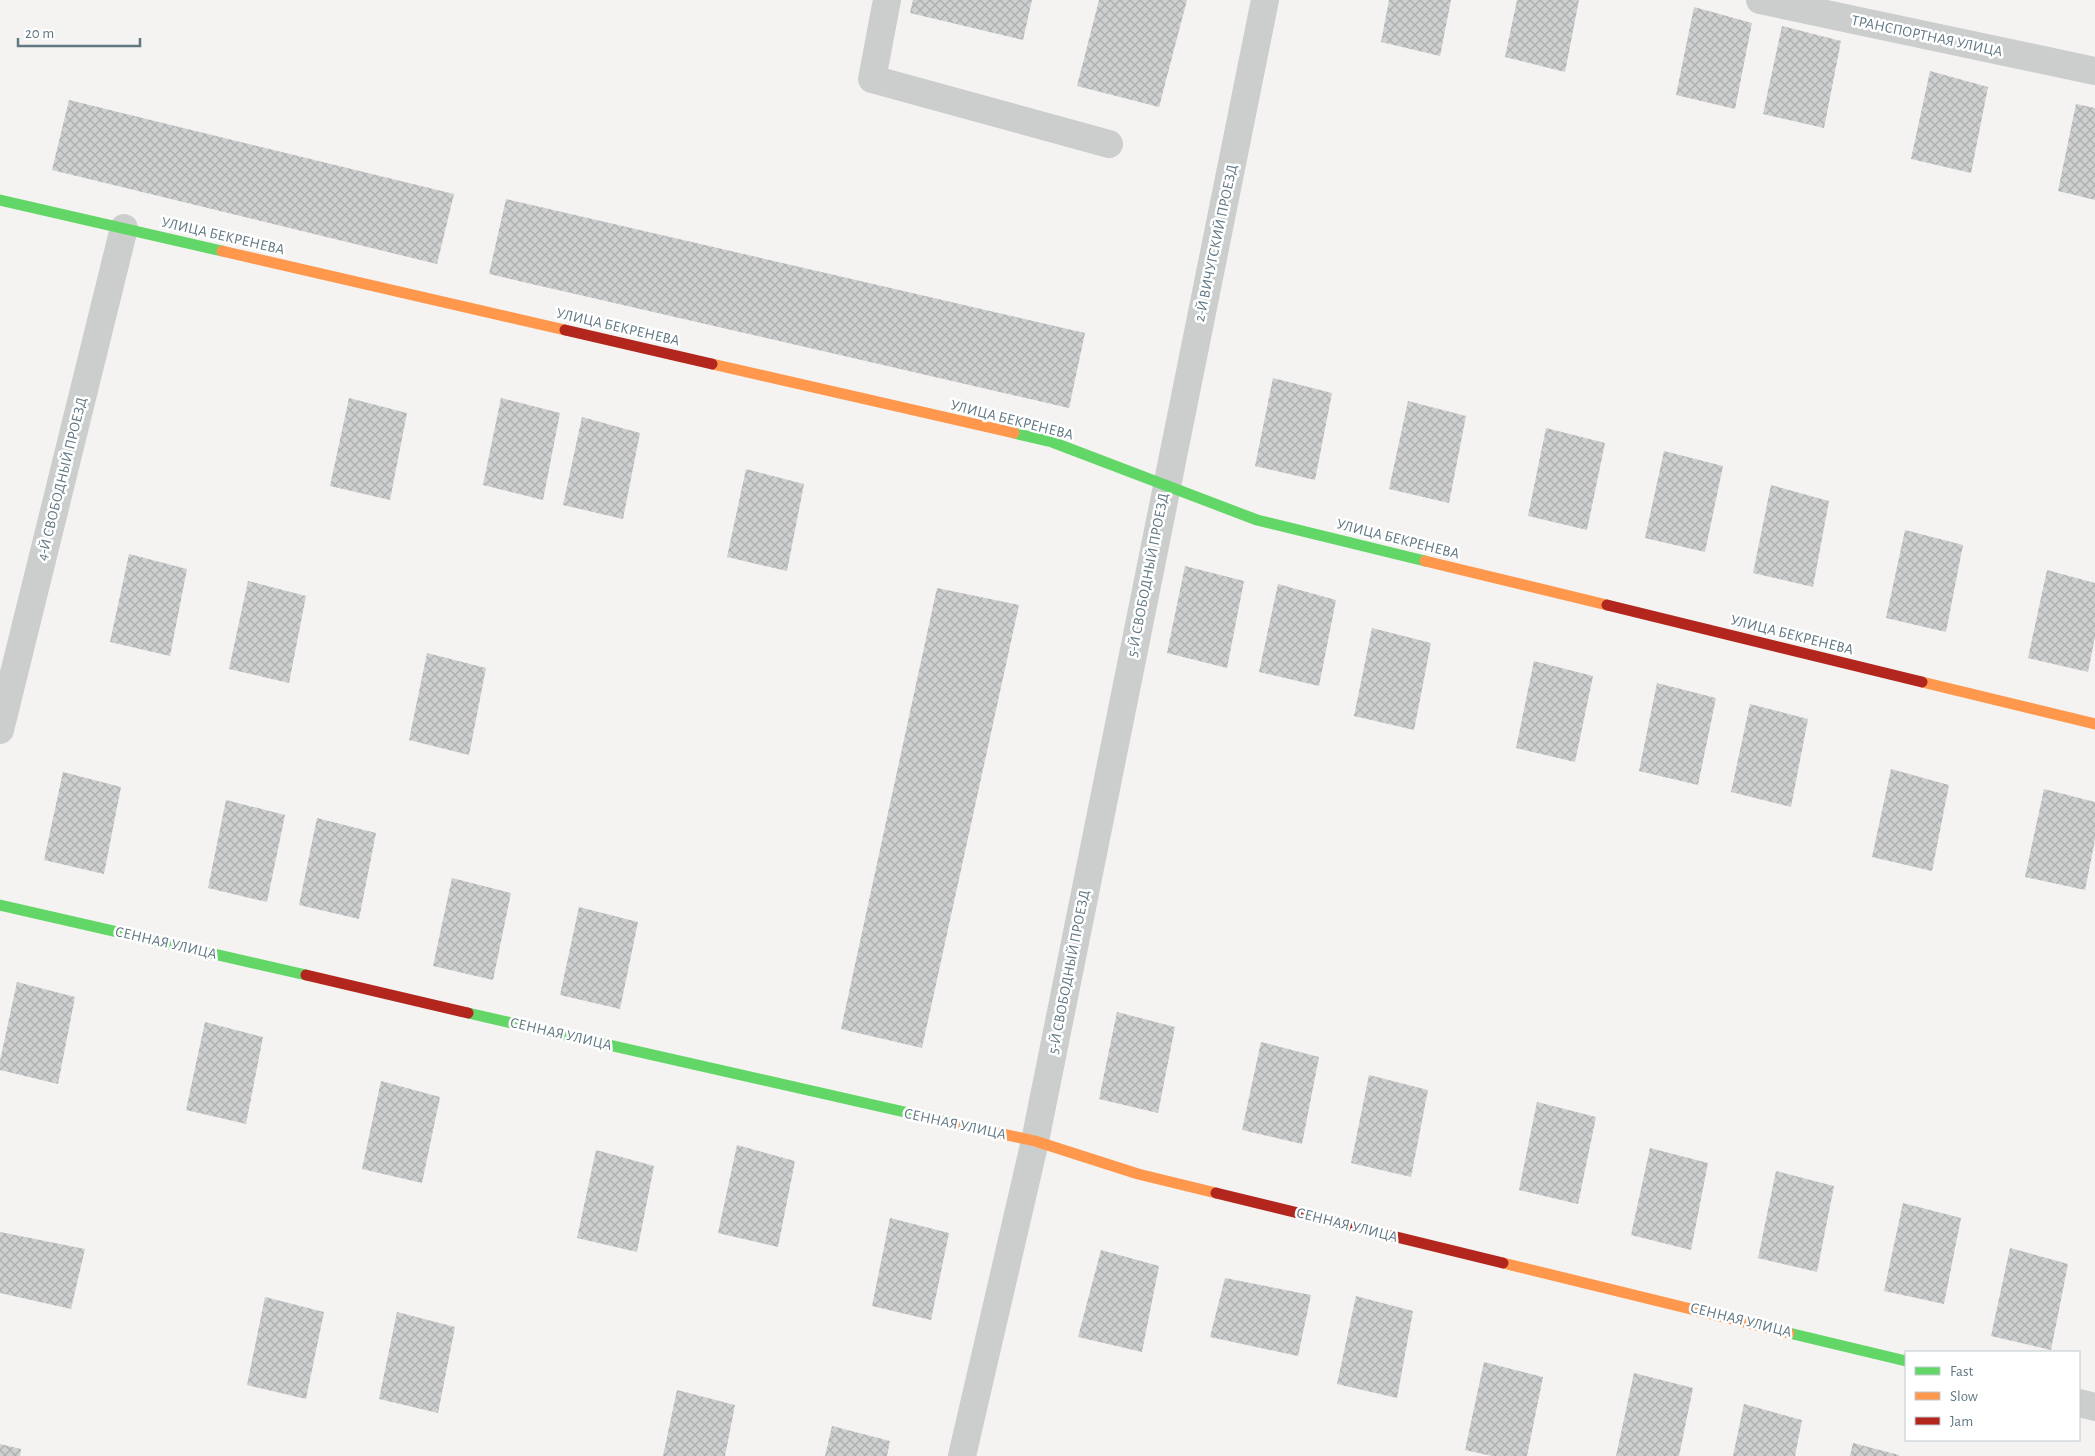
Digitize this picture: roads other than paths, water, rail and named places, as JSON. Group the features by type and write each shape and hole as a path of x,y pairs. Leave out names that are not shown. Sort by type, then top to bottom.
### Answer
{"street":[{"path":"887,0 872,79 1110,144"},
{"name":"2-Й ВИЧУГСКИЙ ПРОЕЗД","path":"1166,485 1265,0"},
{"name":"ТРАНСПОРТНАЯ УЛИЦА","path":"1760,0 2095,71"},
{"name":"УЛИЦА БЕКРЕНЕВА","path":"0,200 1052,442 1257,520 2095,724"},
{"name":"4-Й СВОБОДНЫЙ ПРОЕЗД","path":"0,730 124,228"},
{"name":"5-Й СВОБОДНЫЙ ПРОЕЗД","path":"962,1456 1035,1141 1166,485"},
{"name":"СЕННАЯ УЛИЦА","path":"0,905 918,1116 1035,1141 1138,1174 1905,1361"},
{"path":"2080,1403 2095,1407"}]}
